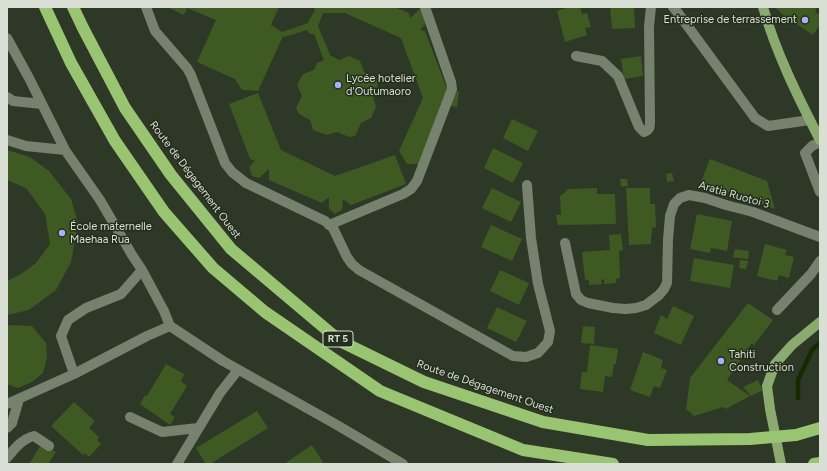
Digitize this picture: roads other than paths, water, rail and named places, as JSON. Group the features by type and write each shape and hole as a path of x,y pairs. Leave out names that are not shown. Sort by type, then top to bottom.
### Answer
{"highway":[{"name":"RT 5","path":"45,7 71,63 115,141 164,212 213,268 266,312 380,391 523,450 613,464"},
{"name":"Route de Dégagement Ouest","path":"73,7 82,28 124,108 171,175 231,249 340,341 424,382 543,422 648,440 750,439 796,435 820,428"},
{"path":"814,464 820,462"}],"main road":[{"path":"764,7 770,30 797,93 819,137"},
{"path":"781,464 767,386 775,364 792,345 820,322"}],"street":[{"path":"146,7 155,31 187,68 191,75 225,163 232,172 246,183 325,222 333,228 347,257 359,270 513,356 526,357 538,353 548,342 550,331 538,284 531,238 527,185"},
{"path":"329,225 404,194 411,189 417,181 452,89 451,82 424,7"},
{"path":"576,56 602,61 618,76 639,127 644,132 648,131 650,128 650,7"},
{"path":"673,7 755,118 768,126 810,120"},
{"path":"7,38 65,150 100,200 142,270 164,311 170,326 223,362 337,425 403,464"},
{"path":"7,97 13,102 42,104"},
{"path":"819,137 805,153 820,192"},
{"path":"7,140 26,146 65,150"},
{"name":"Aratia Ruotoi 3","path":"565,243 576,294 581,300 588,303 613,308 626,309 646,305 659,295 667,283 670,216 674,204 680,198 689,195 704,198 753,212 820,237"},
{"path":"777,310 811,274 820,260"},
{"path":"74,374 61,336 68,320 86,308 121,294 142,270"},
{"path":"7,404 74,374 147,336 170,326"},
{"path":"177,464 220,393 238,370"},
{"path":"7,428 12,423 19,399"},
{"path":"130,417 162,432 198,428"},
{"path":"7,458 15,448 26,439 34,436 49,446"}],"waterway":[{"path":"798,398 798,380 812,350 820,343"}],"place":[{"name":"Entreprise de terrassement","path":"805,20"},
{"name":"Lycée hotelier d'Outumaoro","path":"338,85"},
{"name":"École maternelle Maehaa Rua","path":"62,233"},
{"name":"Tahiti Construction","path":"721,361"}]}
